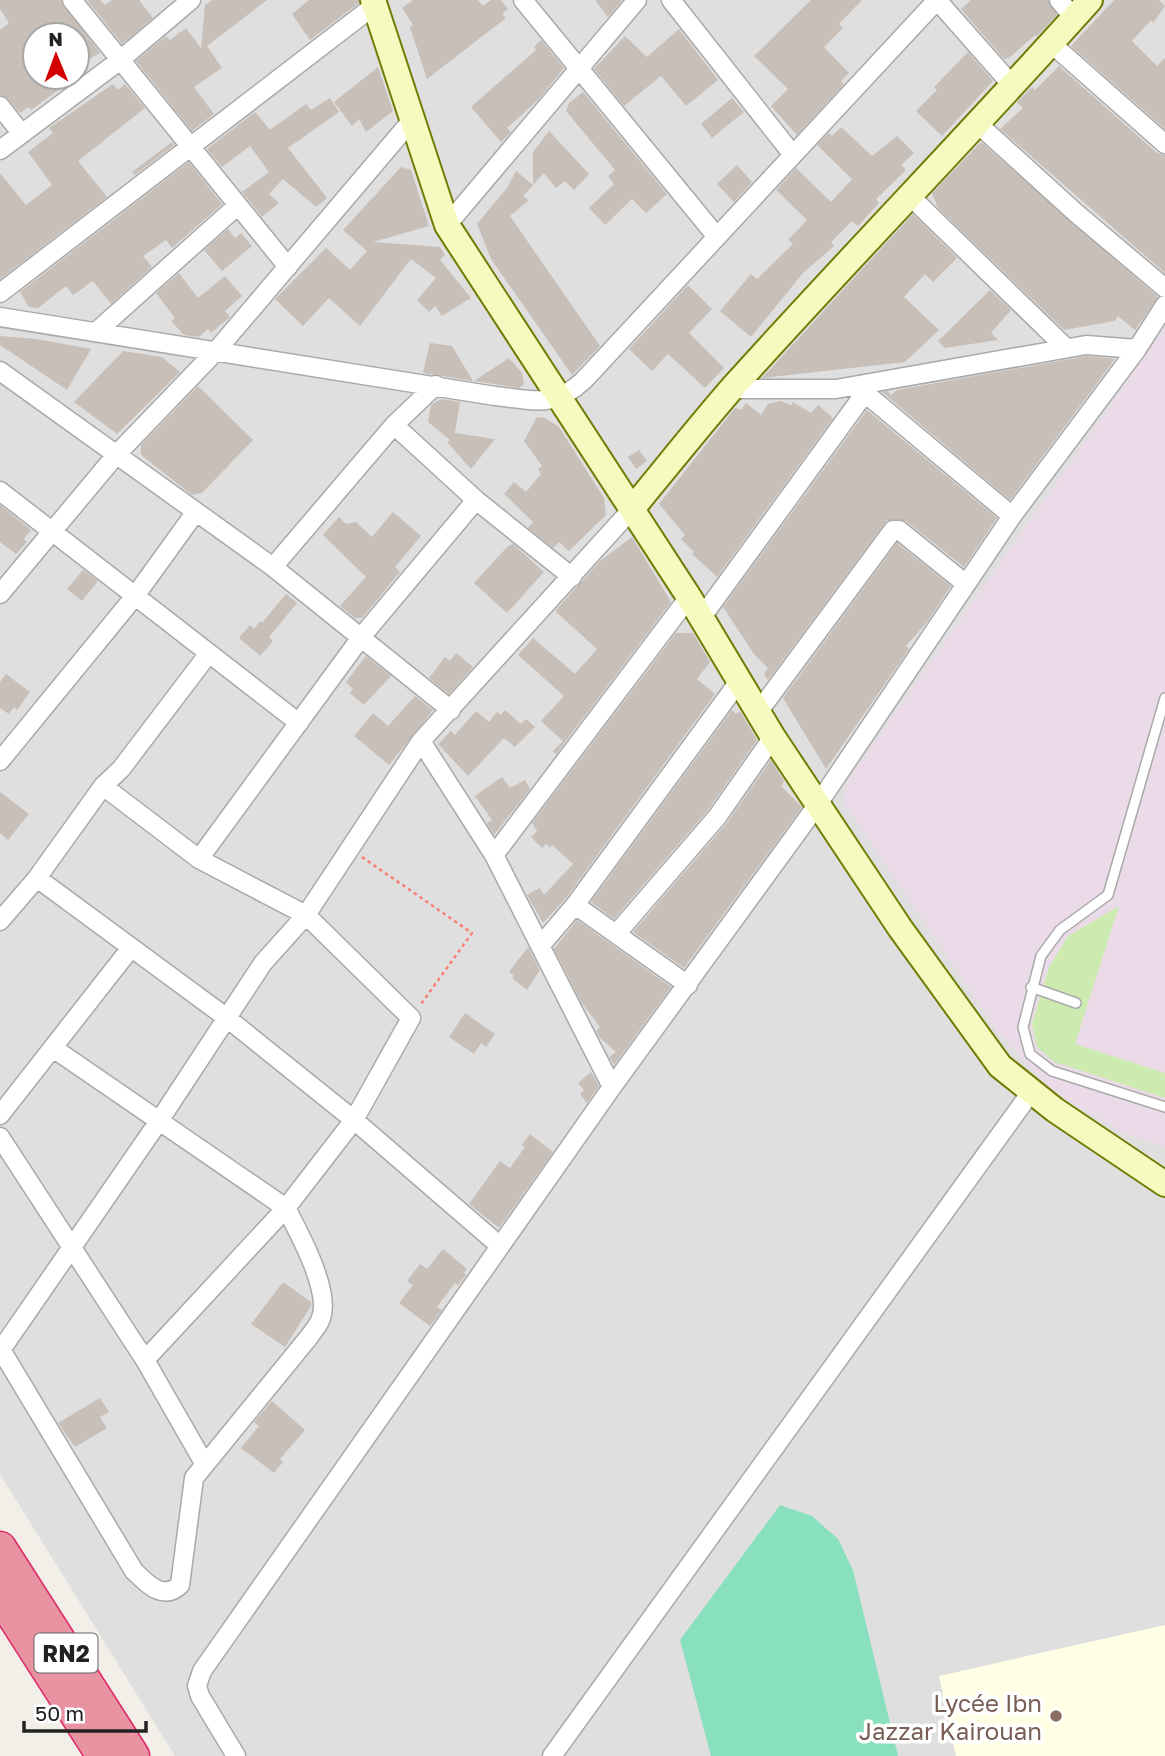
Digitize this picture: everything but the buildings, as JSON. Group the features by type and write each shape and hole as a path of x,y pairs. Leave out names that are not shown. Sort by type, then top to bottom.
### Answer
{"highway":[{"name":"RN2","path":"0,1548 133,1756"},
{"name":"RN2","path":"0,1595 103,1756"}],"street":[{"path":"72,0 288,267"},
{"path":"0,150 119,61 191,0"},
{"path":"523,0 717,237"},
{"path":"447,225 581,70 637,0"},
{"path":"671,0 793,155"},
{"path":"0,317 544,402 559,400 584,380 937,0 1012,85"},
{"path":"0,293 374,3 447,225 696,607 774,737 818,804 976,1037 1000,1066 1031,1092 1165,1184"},
{"path":"53,1048 159,1121 286,1208 302,1239 322,1294 321,1319 194,1478 180,1585 163,1592 147,1584 134,1571 0,1349 159,1121 263,963 306,915 421,741 572,577 732,389 909,195 1053,45 1074,6"},
{"path":"1053,45 1165,144"},
{"path":"0,106 21,133"},
{"path":"0,594 116,455 216,351 412,120"},
{"path":"978,124 1076,214 1165,288"},
{"path":"909,195 1066,348"},
{"path":"96,332 237,206"},
{"path":"236,1756 200,1696 197,1686 202,1671 612,1087 818,804 1013,516 1137,349 1165,305"},
{"path":"732,389 863,390 1066,348 1101,344 1137,349"},
{"path":"0,371 274,567 452,710"},
{"path":"274,567 394,425 436,385"},
{"path":"863,390 1013,516"},
{"path":"494,855 696,607 863,390"},
{"path":"394,425 476,500 572,577"},
{"path":"0,491 299,723"},
{"path":"199,859 362,636 476,500"},
{"path":"0,761 135,596 195,513"},
{"path":"759,711 893,530 899,530 966,584"},
{"path":"0,921 37,878 103,786 121,769 209,653"},
{"path":"541,945 575,905 740,680"},
{"path":"617,933 716,817 774,737"},
{"path":"421,741 494,855 612,1087"},
{"path":"103,786 199,859 306,915 411,1018 354,1120 286,1208 145,1360"},
{"path":"37,878 227,1018 354,1120 500,1246"},
{"path":"575,905 688,985"},
{"path":"0,1115 130,949"},
{"path":"552,1756 1031,1092"},
{"path":"0,1137 145,1360 204,1464"}],"lane":[{"path":"1165,698 1108,895 1060,930 1041,956 1023,1027 1030,1054 1052,1071 1165,1108"},
{"path":"1031,987 1076,1003"}],"path":[{"path":"349,847 472,933 411,1018"}],"shaded area":[{"path":"0,0 1165,0 1165,1756 175,1756 0,1474"},
{"path":"1165,327 1165,1147 1123,1133 1052,1091 998,1032 844,803 847,782"},
{"name":"Lycée Ibn Jazzar Kairouan","path":"1165,1625 1165,1756 956,1756 939,1676"}],"green space":[{"path":"1119,906 1075,1044 1165,1073 1165,1098 1054,1062 1037,1047 1032,1024 1049,967 1068,936"},
{"path":"780,1505 812,1516 838,1539 853,1570 898,1756 711,1756 680,1640"}],"place":[{"name":"Lycée Ibn Jazzar Kairouan","path":"1056,1716"}]}
